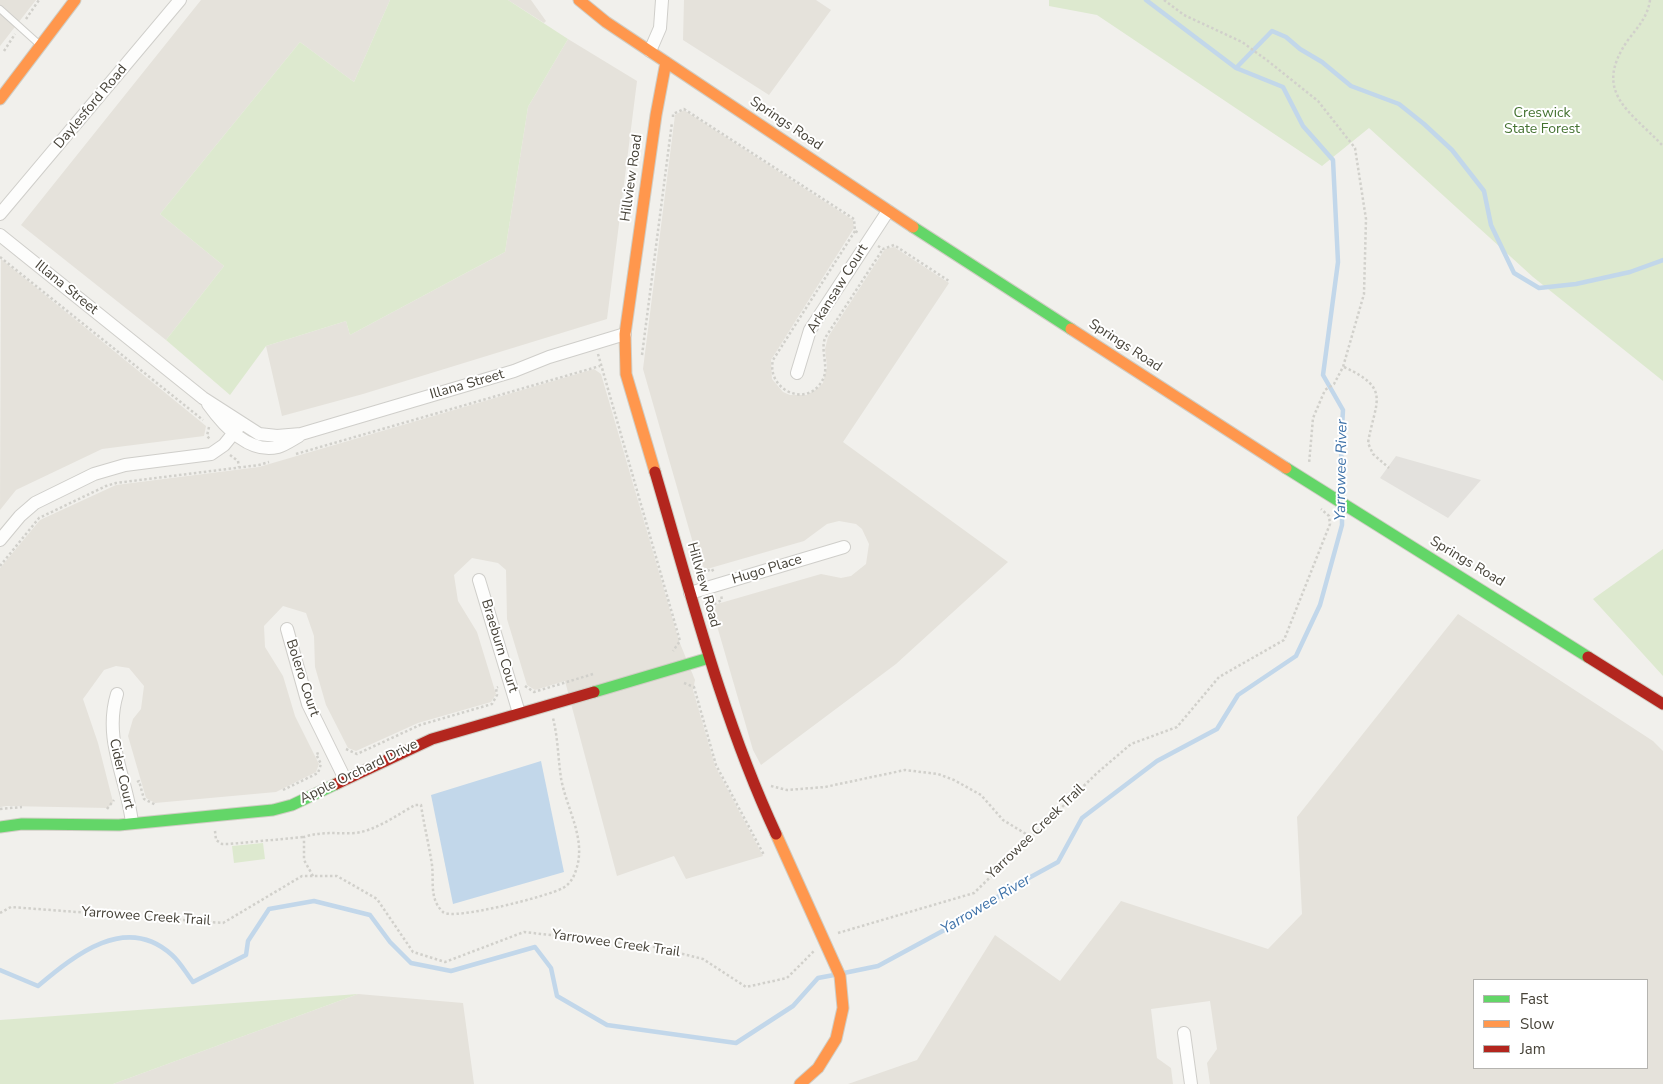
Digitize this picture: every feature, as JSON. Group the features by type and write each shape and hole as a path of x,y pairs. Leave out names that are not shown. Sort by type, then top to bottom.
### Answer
{"street":[{"path":"0,99 74,0"},
{"name":"Daylesford Road","path":"0,214 180,0"},
{"name":"Springs Road","path":"579,0 606,22 888,211 1304,478 1663,704"},
{"path":"650,51 660,24 662,0"},
{"name":"Hillview Road","path":"666,62 656,115 625,334 624,364 728,719 748,773 840,976 843,1008 839,1031 823,1063 800,1084"},
{"name":"Arkansaw Court","path":"797,372 813,326 888,211"},
{"name":"Illana Street","path":"0,235 203,398 238,428 250,444 269,448 280,446 308,432 514,371 549,357 625,334"},
{"path":"0,540 35,503 90,476 126,465 206,455 221,448 238,428"},
{"name":"Hugo Place","path":"690,593 844,548"},
{"name":"Braeburn Court","path":"479,580 518,713"},
{"name":"Bolero Court","path":"287,629 308,704 344,779"},
{"name":"Apple Orchard Drive","path":"0,827 22,824 132,824 274,810 292,804 432,738 709,658"},
{"name":"Cider Court","path":"117,694 111,729 125,785 132,824"},
{"path":"1184,1033 1191,1084"}],"lane":[{"path":"0,9 41,46"}],"path":[{"path":"1164,0 1184,15 1242,42 1268,61 1318,101 1355,148 1366,219 1364,294 1343,367 1334,384 1325,390 1314,418 1309,470 1304,478"},
{"path":"1650,0 1649,12 1625,45 1612,70 1616,96 1663,146"},
{"path":"641,361 673,114 684,109 854,219 855,231 862,236"},
{"path":"876,244 883,249 894,245 949,281"},
{"path":"0,257 210,426 207,436 238,461 239,467"},
{"path":"595,343 680,641 676,650 670,652 680,683 685,682 694,687 716,765 764,855"},
{"path":"1343,367 1366,378 1376,391 1377,409 1369,434 1369,448 1389,468"},
{"name":"Yarrowee Creek Trail","path":"0,913 11,907 223,922 302,876 337,876 377,898 413,952 444,962 524,932 655,947 703,959 746,988 787,978 827,944 850,928 974,893 1096,774 1131,744 1177,727 1219,677 1284,640 1330,524 1329,516 1315,504"},
{"path":"698,566 706,570 712,569 718,585 722,600 716,603 711,612"},
{"path":"278,793 318,773 321,764 316,754 342,743 347,751 357,754 420,725 492,704 498,695 496,688 510,683 524,680 525,686 534,692 595,674"},
{"path":"214,825 216,840 222,844 304,837 318,832 356,833 382,823 415,805 420,806 432,868 432,885 436,903 443,913 452,916 534,898 561,889 572,879 577,868 578,838 563,787 558,737 549,704"},
{"path":"767,782 777,789 800,789 832,786 898,771 917,770 938,774 954,780 981,795 1003,820 1031,837"},
{"path":"125,785 139,781 144,799 154,805 163,804"},
{"path":"100,809 109,809 114,802 113,796"},
{"path":"0,809 28,807"},
{"path":"304,837 304,860 313,876"}],"shaded area":[{"path":"0,0 36,0 0,46"},
{"path":"201,0 390,0 354,82 300,42 160,214 224,266 166,340 21,225"},
{"path":"508,0 531,0 546,21 544,23"},
{"path":"684,0 816,0 831,10 769,95 683,40"},
{"path":"568,39 637,81 607,319 363,394 282,416 266,346 346,321 350,335 505,252 528,107"},
{"path":"684,110 853,220 854,228 771,360 772,379 783,392 790,395 807,395 823,383 827,367 825,349 828,337 885,249 894,247 949,283 843,442 1008,562 896,664 761,765 753,750 713,612 717,604 821,574 841,578 851,576 866,564 869,544 862,529 856,524 839,521 827,524 804,541 707,569 699,564 643,369 675,115"},
{"path":"1,259 206,426 204,436 102,449 16,490 0,510"},
{"path":"594,369 601,374 679,641 695,680 693,690 715,766 763,856 686,879 674,856 617,876 565,681 535,690 527,685 507,619 506,570 498,563 472,558 454,575 458,601 477,632 496,694 491,702 418,723 356,751 348,748 326,705 315,667 314,636 306,613 283,606 264,626 265,647 283,676 295,716 319,764 316,772 276,792 155,803 146,798 128,736 133,719 141,709 144,686 129,668 116,666 104,670 83,699 98,743 113,802 108,808 0,807 0,568 40,520 116,485 259,467"},
{"path":"1396,456 1481,480 1448,518 1380,478"},
{"path":"1458,614 1653,741 1663,751 1663,1084 1210,1084 1207,1063 1217,1049 1210,1001 1151,1009 1157,1058 1171,1068 1173,1084 848,1084 917,1060 995,935 1060,981 1121,901 1268,949 1302,914 1297,817"},
{"path":"358,994 463,1003 474,1084 113,1084"}],"green space":[{"path":"390,0 508,0 568,39 528,107 505,252 350,335 346,321 266,346 230,395 166,340 224,266 160,214 300,42 354,82"},
{"name":"Creswick State Forest","path":"1049,0 1663,0 1663,381 1533,277 1369,128 1322,166 1097,15 1049,6"},
{"path":"1663,549 1663,676 1593,599"},
{"path":"263,843 265,859 234,863 232,846"},
{"path":"358,994 113,1084 0,1084 0,1020"}],"water":[{"path":"541,761 564,872 453,904 431,795"}],"waterway":[{"name":"Yarrowee River","path":"1146,0 1236,68 1283,87 1303,126 1333,160 1338,262 1323,375 1343,410 1341,446 1342,497"},
{"path":"1236,68 1272,31 1286,37 1300,49 1322,62 1351,86 1399,104 1452,150 1484,191 1491,225 1514,273 1539,288 1576,284 1630,272 1663,260"},
{"name":"Yarrowee River","path":"844,973 878,966 961,921 1016,885 1058,862 1082,818 1157,761 1217,729 1238,695 1296,656 1320,605 1342,525 1342,509"},
{"name":"Yarrowee River","path":"0,970 38,986 85,951 119,938 137,938 155,943 172,955 193,982 246,955 248,941 269,909 314,901 370,915 390,942 411,963 451,971 535,947 551,968 557,996 607,1025 736,1043 793,1006 818,978 834,975"}],"traffic: fast":[{"path":"913,227 1071,329"},
{"path":"1286,468 1588,657"},
{"path":"594,692 709,658"},
{"path":"0,827 22,824 119,825 273,810 292,805 336,784"}],"traffic: slow":[{"path":"0,99 75,0"},
{"path":"579,0 606,22 913,227"},
{"path":"655,472 626,374 625,334 656,115 666,62"},
{"path":"1071,329 1286,468"},
{"path":"776,834 840,976 843,1008 836,1039 818,1068 800,1084"}],"traffic: jam":[{"path":"655,472 723,701 739,746 776,834"},
{"path":"1588,657 1663,704"},
{"path":"336,784 432,739 594,692"}]}
